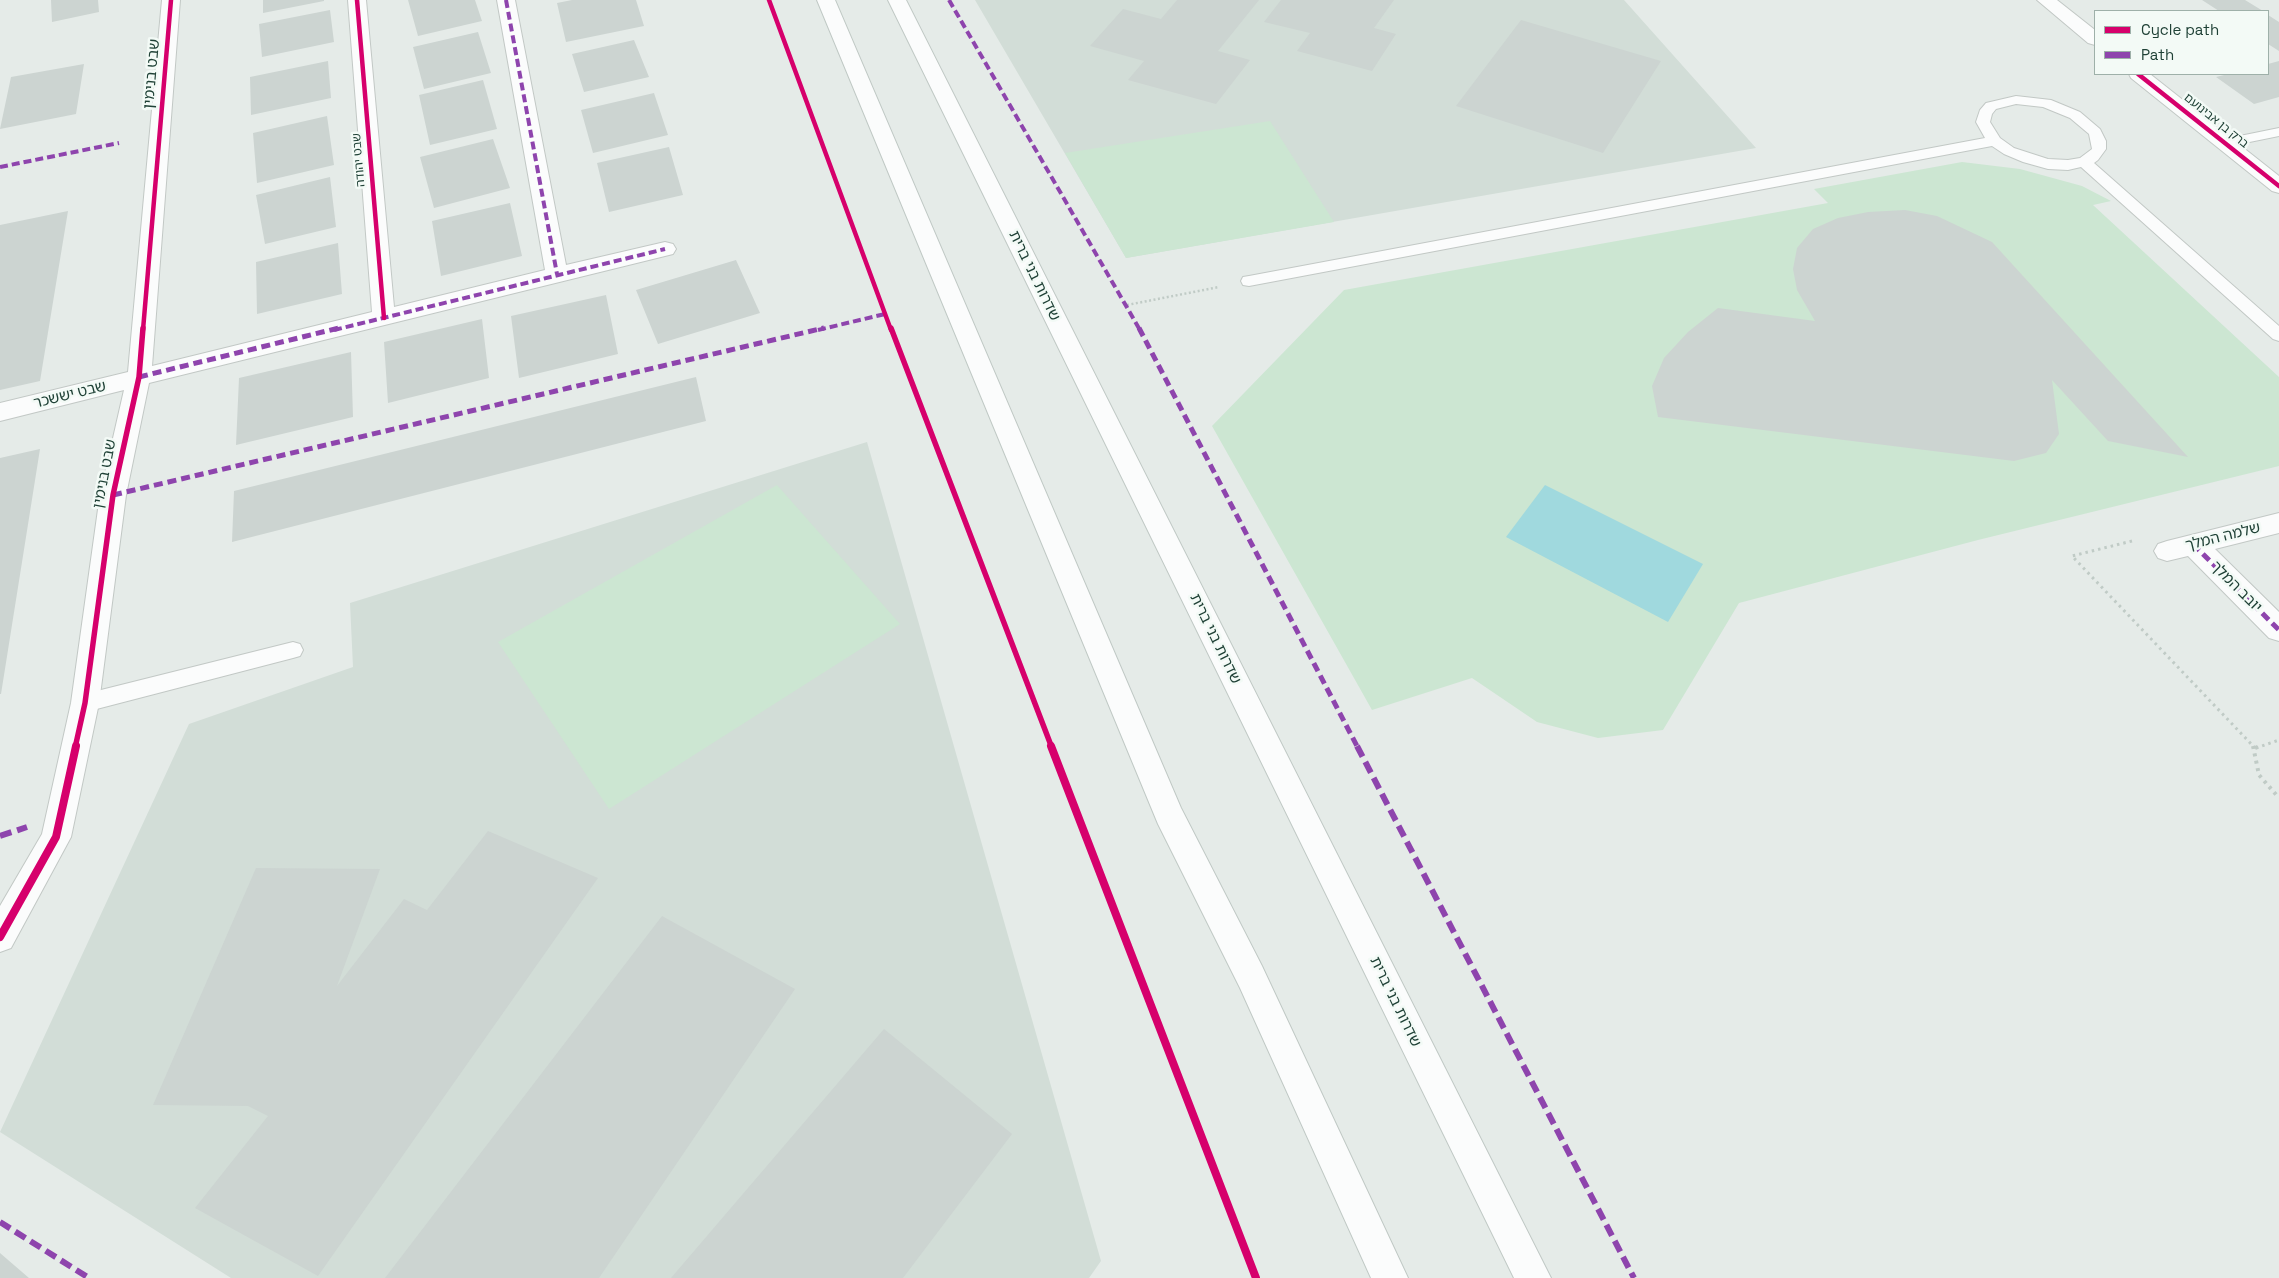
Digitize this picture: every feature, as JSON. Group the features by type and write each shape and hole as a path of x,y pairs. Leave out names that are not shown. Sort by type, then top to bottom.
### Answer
{"street":[{"name":"שבט בנימין","path":"0,937 56,837 85,703 112,495 139,377 171,0"},
{"name":"שבט יהודה","path":"357,0 384,318"},
{"path":"506,0 557,274"},
{"path":"826,0 1169,814 1251,977 1390,1278"},
{"name":"שדרות בני ברית","path":"897,0 1533,1278"},
{"path":"2046,0 2094,38"},
{"name":"ברק בן אבינועם","path":"2139,75 2279,186"},
{"path":"139,377 665,249"},
{"name":"שבט יששכר","path":"0,412 139,377"},
{"name":"שלמה המלך","path":"2167,551 2279,523"},
{"name":"יובב המלך","path":"2193,544 2279,630"}],"lane":[{"path":"2016,100 2046,103 2075,115 2095,132 2100,141 2099,149 2093,157 2084,162 2068,165 2048,164 2028,159 2009,151 1994,141 1987,131 1983,122 1985,113 1991,106 2016,100"},
{"path":"2225,143 2279,132"},
{"path":"1249,281 1994,141"},
{"path":"2084,162 2279,335"},
{"path":"85,703 293,650"}],"path":[{"path":"1127,306 1249,281"},
{"path":"2167,551 2153,536 2072,556 2255,748 2259,775 2279,798"},
{"path":"2255,748 2279,740"}],"shaded area":[{"path":"975,0 1624,0 1756,148 1126,258"},
{"path":"867,442 1101,1261 1089,1278 231,1278 0,1132 189,724 353,667 350,603"}],"green space":[{"path":"1270,121 1334,222 1126,258 1065,153"},
{"path":"1962,162 2020,169 2082,186 2111,201 2093,205 2279,377 2279,466 1978,540 1739,603 1663,730 1598,738 1537,722 1472,678 1372,710 1212,426 1344,290 1828,203 1814,189"},
{"path":"777,485 900,624 609,809 498,642"}],"water":[{"path":"1545,485 1703,564 1668,622 1506,537"}],"building":[{"path":"51,0 98,0 99,12 52,22"},
{"path":"263,0 324,0 324,1 263,13"},
{"path":"408,0 475,0 482,21 418,36"},
{"path":"572,0 636,0 644,26 566,42 557,3"},
{"path":"1177,0 1259,0 1218,51 1250,60 1216,104 1128,80 1144,61 1090,46 1123,9 1161,19"},
{"path":"1281,0 1394,0 1374,28 1396,34 1372,71 1297,51 1310,33 1264,22"},
{"path":"2202,0 2245,0 2261,10 2217,10"},
{"path":"330,10 334,42 262,57 259,24"},
{"path":"2269,16 2279,22 2279,51 2269,45"},
{"path":"1521,20 1661,61 1603,153 1456,106"},
{"path":"478,32 491,73 424,89 413,47"},
{"path":"634,40 649,77 584,92 572,54"},
{"path":"328,61 331,98 251,115 250,77"},
{"path":"2279,61 2279,97 2254,104 2216,77 2224,75 2269,75 2269,64"},
{"path":"84,64 76,114 0,129 11,77"},
{"path":"483,80 497,129 430,145 419,95"},
{"path":"654,93 668,135 593,153 581,110"},
{"path":"327,116 334,165 257,183 253,133"},
{"path":"493,139 510,188 434,208 420,157"},
{"path":"669,147 683,195 609,212 597,163"},
{"path":"330,177 336,227 265,244 256,195"},
{"path":"510,203 522,256 441,276 432,221"},
{"path":"1905,210 1937,216 1992,242 2188,457 2108,441 2052,380 2059,434 2046,453 2014,461 1658,417 1652,386 1664,358 1688,332 1718,308 1815,321 1797,290 1793,269 1797,248 1813,229 1838,218 1868,212"},
{"path":"68,211 40,381 0,390 0,225"},
{"path":"338,243 342,294 257,314 256,262"},
{"path":"736,260 760,313 658,344 636,290"},
{"path":"606,295 618,354 519,378 511,316"},
{"path":"482,319 489,378 388,403 384,342"},
{"path":"351,352 353,417 236,445 239,378"},
{"path":"696,377 706,421 232,542 234,491"},
{"path":"40,449 1,694 0,694 0,458"},
{"path":"488,831 598,878 318,1276 195,1208 268,1116 248,1106 153,1105 256,868 380,869 337,986 404,899 427,910"},
{"path":"662,916 795,989 599,1278 385,1278"},
{"path":"884,1029 1012,1134 903,1278 671,1278"},
{"path":"0,1253 29,1278 0,1278"}],"marked path":[{"path":"506,0 557,274"},
{"path":"949,0 1127,305 1634,1278"},
{"path":"0,167 119,143"},
{"path":"139,377 665,249"},
{"path":"113,495 885,314"},
{"path":"2193,544 2279,630"},
{"path":"0,836 27,827"},
{"path":"0,1222 89,1278"}],"cycle path":[{"path":"0,937 56,837 85,703 113,495 139,377 171,0"},
{"path":"357,0 384,318"},
{"path":"769,0 885,314 1256,1278"},
{"path":"2139,75 2279,186"}]}
